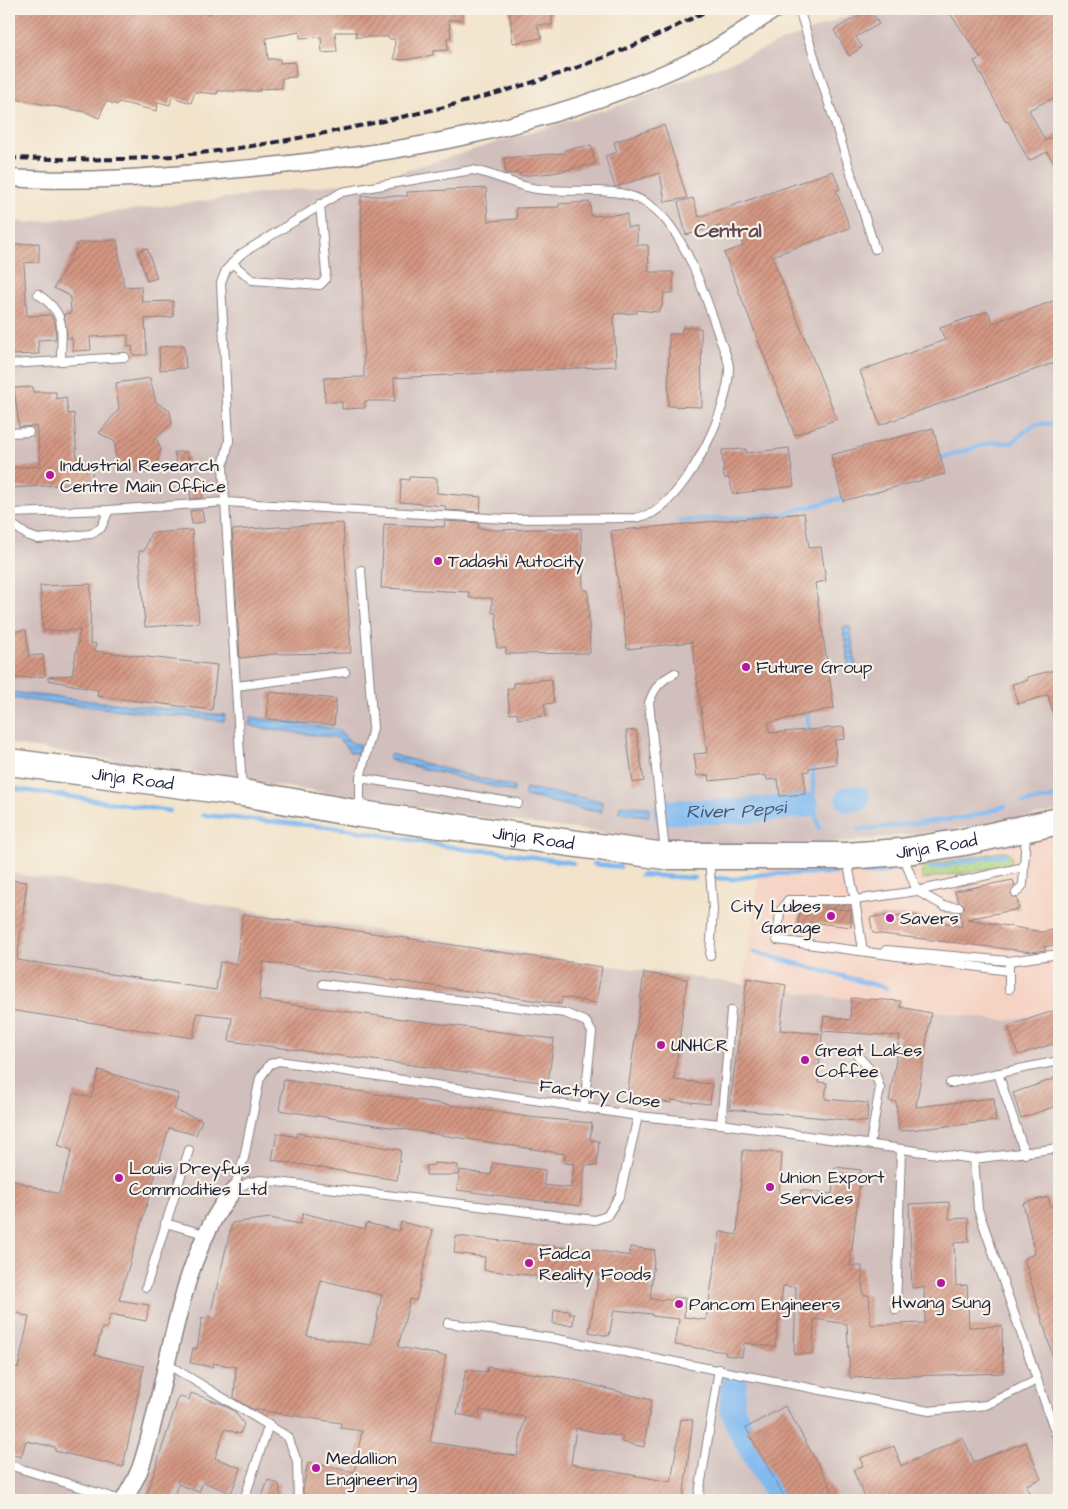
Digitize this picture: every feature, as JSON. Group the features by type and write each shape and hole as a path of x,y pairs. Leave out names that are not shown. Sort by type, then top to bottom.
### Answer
{"highway":[{"name":"Jinja Road","path":"9,762 242,793 360,814 665,856 846,856 901,852 964,842 1059,821"}],"street":[{"path":"9,178 144,178 296,164 419,147 547,117 645,81 700,57 776,9"},
{"path":"123,1500 140,1467 190,1274 205,1234 217,1210 233,1190"}],"lane":[{"path":"799,9 875,249"},
{"path":"9,513 109,510 225,502 505,519 636,518 654,512 686,480 710,438 726,395 729,366 708,301 678,235 653,207 636,197 613,191 536,189 489,172 472,170 342,192 241,254 232,263 221,283 229,441 223,466 225,502 236,686 242,793"},
{"path":"232,263 252,280 320,285 325,280 326,273 320,204"},
{"path":"38,294 58,311 61,320 61,361"},
{"path":"9,364 125,357"},
{"path":"9,433 29,432"},
{"path":"9,522 26,535 38,538 91,534 101,528 109,510"},
{"path":"360,814 360,778 374,728 362,570"},
{"path":"236,686 345,672"},
{"path":"665,856 648,703 662,680 675,673"},
{"path":"360,778 518,803"},
{"path":"1016,893 1023,885 1026,828"},
{"path":"901,852 917,891 944,906 959,907"},
{"path":"846,856 862,949"},
{"path":"709,857 713,909 710,956"},
{"path":"1024,867 917,891 855,900 788,900 780,912 777,940 1009,962 1059,954"},
{"path":"862,949 1008,971"},
{"path":"1008,988 1009,962"},
{"path":"322,984 565,1013 586,1022 592,1032 584,1107"},
{"path":"721,1124 731,1010"},
{"path":"858,1056 876,1076 880,1088 870,1144"},
{"path":"950,1083 1059,1061"},
{"name":"Factory Close","path":"233,1190 244,1158 260,1078 270,1064 279,1062 638,1116 721,1124 974,1159 1025,1154 1059,1148"},
{"path":"998,1074 1025,1154"},
{"path":"233,1190 249,1182 261,1180 594,1220 607,1216 620,1195 638,1116"},
{"path":"146,1287 189,1150"},
{"path":"896,1310 901,1150"},
{"path":"974,1159 978,1209 1059,1444"},
{"path":"165,1224 205,1234"},
{"path":"448,1323 557,1339 929,1411 965,1409 986,1405 1037,1380"},
{"path":"167,1364 288,1437 297,1462 298,1500"},
{"path":"698,1500 719,1369"},
{"path":"244,1500 269,1424"},
{"path":"9,1465 123,1500"}],"shaded area":[{"path":"856,9 1059,9 1059,811 968,828 854,841 773,845 684,843 480,817 9,744 9,220 28,223 378,179 623,104 845,17"},
{"path":"1059,833 1059,1009 1005,1021 743,984 760,869 843,866"},
{"path":"9,873 562,959 1005,1021 1059,1009 1059,1500 9,1500"}],"green space":[{"path":"1006,851 1011,855 1012,860 1009,866 922,879 922,870 926,865"}],"water":[{"path":"850,626 856,665 849,666 843,627"},
{"path":"9,692 225,715 224,721 9,698"},
{"path":"251,717 338,729 352,743 360,744 358,754 350,752 338,738 260,728 249,725"},
{"path":"390,754 514,787 514,792 389,760"},
{"path":"526,788 602,801 602,812 524,796"},
{"path":"806,801 805,809 748,813 748,806"},
{"path":"735,804 736,814 666,816 667,808"},
{"path":"620,805 649,807 649,816 619,813"}],"building":[{"path":"9,9 171,9 211,14 211,9 463,9 463,20 449,20 451,38 447,38 448,50 433,51 433,55 403,60 394,59 395,39 389,39 389,37 356,37 356,32 335,32 337,52 322,53 321,37 300,38 300,32 266,38 268,59 280,59 280,63 295,62 296,77 282,78 282,88 260,89 260,91 218,91 217,94 195,92 191,103 172,97 170,105 158,102 157,111 119,102 117,105 106,101 99,118 86,112 9,98"},
{"path":"509,9 552,9 552,25 537,25 542,38 513,43"},
{"path":"870,9 879,24 856,37 862,47 849,56 834,30"},
{"path":"947,9 1053,9 1059,20 1059,95 1029,110 1045,141 1059,133 1059,172 1047,152 1029,161 974,61 981,58"},
{"path":"664,125 687,198 665,202 660,173 615,187 605,156 617,152 614,142"},
{"path":"591,145 595,164 552,173 520,176 520,173 506,174 504,158 565,153 564,150"},
{"path":"833,171 840,189 836,190 850,228 772,256 837,419 795,435 724,253 743,246 736,225 721,230 719,226 686,235 678,202 693,198 699,217"},
{"path":"486,188 488,221 517,219 516,208 559,207 559,204 590,202 591,216 627,214 627,227 637,227 637,245 648,245 649,272 673,272 673,293 664,293 662,306 658,312 637,310 637,313 614,314 616,366 394,378 395,401 365,401 365,408 342,409 342,402 325,402 324,378 364,377 361,196 408,196 407,192"},
{"path":"117,240 124,287 141,286 142,302 173,301 173,317 145,319 147,355 133,355 132,346 128,347 128,335 90,337 91,350 73,351 72,338 67,338 64,314 71,313 70,296 54,288 78,243"},
{"path":"39,243 39,262 24,263 27,316 51,315 55,324 56,339 38,340 39,354 9,355 9,245"},
{"path":"147,248 157,278 147,281 138,251"},
{"path":"1059,299 1059,361 880,425 860,371 945,340 940,328 988,311 993,323"},
{"path":"682,328 701,328 702,407 668,406 669,334 681,334"},
{"path":"184,345 186,368 160,370 159,347"},
{"path":"150,378 156,402 170,411 172,423 156,437 161,450 154,468 141,473 125,468 116,458 115,442 99,433 119,409 116,383"},
{"path":"33,387 33,392 56,392 56,399 66,397 68,414 74,413 77,463 91,463 93,483 9,488 9,468 41,466 36,426 19,427 14,388"},
{"path":"933,428 945,474 843,501 831,455"},
{"path":"789,448 794,486 733,494 729,478 724,478 722,450 746,449 746,453"},
{"path":"174,452 187,452 189,464 177,466"},
{"path":"409,477 437,478 437,493 481,497 480,512 445,510 446,506 400,502 401,479 409,480"},
{"path":"202,487 203,498 191,499 190,489"},
{"path":"202,510 204,522 192,524 190,511"},
{"path":"804,513 809,548 821,547 826,581 815,583 834,708 768,723 770,733 844,727 845,739 835,740 836,764 809,768 809,771 804,772 805,794 780,796 778,779 767,780 766,775 710,781 709,775 697,776 694,754 707,753 692,642 627,649 611,531"},
{"path":"445,521 479,523 478,528 495,530 581,528 583,590 588,590 590,653 506,654 506,648 497,648 496,613 492,613 492,598 469,598 469,592 381,588 384,524 444,527"},
{"path":"343,523 351,653 274,654 240,658 232,530"},
{"path":"192,530 199,623 145,627 139,551 144,551 151,533"},
{"path":"91,584 90,643 96,644 95,651 217,665 212,710 97,696 98,690 48,680 48,677 72,675 80,630 43,631 40,586"},
{"path":"26,630 29,656 43,655 45,676 10,679 9,632"},
{"path":"1059,669 1059,723 1056,723 1048,695 1018,704 1012,684 1028,680 1027,677"},
{"path":"551,679 554,703 544,704 546,716 518,719 517,713 510,714 507,688 514,688 513,683"},
{"path":"269,692 336,699 334,725 267,719"},
{"path":"636,730 644,781 633,783 626,731"},
{"path":"9,880 27,882 17,960 216,990 220,962 236,964 243,914 602,967 596,1003 562,997 561,1004 263,962 259,1000 554,1039 548,1083 229,1041 232,1017 197,1013 193,1038 9,1010"},
{"path":"1013,880 1015,886 1011,894 1017,898 1019,909 967,919 1042,932 1059,929 1059,944 1044,947 1045,950 1032,952 873,933 870,918 879,916 914,915 962,927 960,912 965,907 958,901 955,891"},
{"path":"800,906 851,910 851,927 810,922 809,928 798,927"},
{"path":"644,973 687,979 674,1080 712,1084 710,1104 671,1100 671,1103 627,1097"},
{"path":"747,978 786,985 780,1030 822,1034 818,1082 827,1083 825,1099 868,1103 867,1122 729,1109"},
{"path":"851,998 901,1001 900,1007 931,1013 916,1107 994,1098 996,1121 899,1131 896,1102 889,1101 900,1036 822,1031 824,1016 850,1020"},
{"path":"1059,1009 1059,1042 1018,1055 1008,1026"},
{"path":"99,1070 179,1094 174,1110 202,1120 196,1135 169,1128 119,1300 149,1305 146,1321 110,1314 107,1328 102,1328 95,1355 144,1366 123,1467 55,1451 55,1447 26,1441 21,1457 9,1453 9,1413 14,1386 9,1385 9,1381 12,1366 18,1368 29,1317 9,1310 9,1179 59,1194 72,1150 58,1145 74,1093 91,1098"},
{"path":"1059,1077 1059,1105 1021,1118 1013,1093"},
{"path":"284,1080 529,1117 592,1123 590,1140 599,1141 597,1166 585,1165 580,1206 457,1190 460,1170 491,1175 493,1163 545,1170 544,1185 571,1188 574,1164 564,1163 565,1154 279,1110"},
{"path":"277,1133 297,1137 297,1133 401,1150 397,1180 272,1160"},
{"path":"743,1150 782,1153 779,1196 800,1198 801,1190 832,1194 835,1167 861,1170 850,1266 862,1266 863,1295 869,1295 871,1325 925,1323 924,1287 912,1288 909,1204 949,1202 949,1219 968,1218 969,1242 954,1243 956,1286 967,1285 969,1327 1002,1326 1003,1373 850,1378 847,1324 814,1319 813,1354 794,1354 796,1287 783,1286 775,1347 744,1343 742,1357 725,1355 726,1352 675,1345 679,1319 652,1316 652,1314 614,1310 609,1336 589,1332 599,1274 578,1271 577,1281 536,1279 537,1276 484,1270 485,1257 454,1253 456,1236 584,1250 584,1248 629,1256 630,1247 655,1250 650,1299 673,1300 674,1298 685,1298 684,1317 706,1320 720,1232 737,1235"},
{"path":"434,1163 458,1165 458,1175 426,1175 426,1166 434,1165"},
{"path":"1048,1197 1051,1207 1059,1205 1059,1217 1053,1218 1059,1245 1059,1367 1056,1367 1024,1258 1035,1254 1023,1203"},
{"path":"303,1213 365,1229 366,1223 399,1231 401,1222 433,1230 416,1301 410,1299 398,1347 446,1356 430,1442 517,1456 525,1417 480,1410 479,1418 457,1414 466,1370 487,1372 488,1367 570,1379 651,1400 644,1447 622,1442 622,1437 576,1428 571,1464 671,1482 681,1419 693,1420 683,1500 548,1500 535,1497 535,1500 307,1500 308,1495 303,1494 303,1489 308,1462 354,1472 362,1431 340,1428 341,1423 252,1409 234,1398 236,1367 213,1363 213,1367 190,1363 193,1348 197,1349 202,1318 209,1320 232,1223 270,1218 300,1224","holes":["321,1280 382,1295 371,1345 307,1336"]},
{"path":"554,1310 570,1311 569,1314 574,1314 573,1325 553,1324"},
{"path":"191,1393 222,1404 234,1411 244,1424 240,1434 225,1429 215,1458 241,1468 231,1493 203,1482 199,1492 178,1484 173,1500 145,1500 179,1396 189,1400"},
{"path":"785,1406 838,1500 786,1500 746,1428"},
{"path":"963,1438 974,1462 1026,1442 1041,1479 1026,1485 1032,1500 866,1500 853,1470 863,1466 860,1458 894,1446 901,1466"},
{"path":"268,1480 279,1484 281,1500 261,1500"}],"waterway":[{"path":"936,460 993,442 1012,443 1028,429 1038,424 1059,426"},
{"path":"680,521 779,515 846,497"},
{"path":"807,709 810,734"},
{"path":"813,761 813,803 819,828"},
{"path":"9,788 170,811"},
{"path":"1023,803 1059,797"},
{"name":"River Pepsi","path":"848,799 858,798"},
{"name":"River Pepsi","path":"666,812 745,811 806,805"},
{"path":"858,830 970,817 1005,806"},
{"path":"203,815 347,829 469,850 494,851 573,863"},
{"path":"931,868 1006,854"},
{"path":"594,864 620,867"},
{"path":"865,874 888,872"},
{"path":"711,878 734,879 766,874 834,873"},
{"path":"641,875 695,878"},
{"path":"754,952 886,988"},
{"path":"734,1383 732,1408 743,1435 781,1500"}],"railway":[{"path":"9,158 122,159 160,157 272,143 327,133 425,112 550,77 631,46 671,29 710,9"}],"place":[{"name":"Industrial Research Centre Main Office","path":"50,475"},
{"name":"Tadashi Autocity","path":"438,561"},
{"name":"Future Group","path":"746,667"},
{"name":"City Lubes Garage","path":"831,916"},
{"name":"Savers","path":"890,918"},
{"name":"UNHCR","path":"661,1045"},
{"name":"Great Lakes Coffee","path":"805,1060"},
{"name":"Louis Dreyfus Commodities Ltd","path":"119,1178"},
{"name":"Union Export Services","path":"770,1187"},
{"name":"Fadca Reality Foods","path":"529,1263"},
{"name":"Hwang Sung","path":"941,1283"},
{"name":"Pancom Engineers","path":"679,1304"},
{"name":"Medallion Engineering","path":"316,1468"}],"district":[{"name":"Central","path":"728,231"}]}
